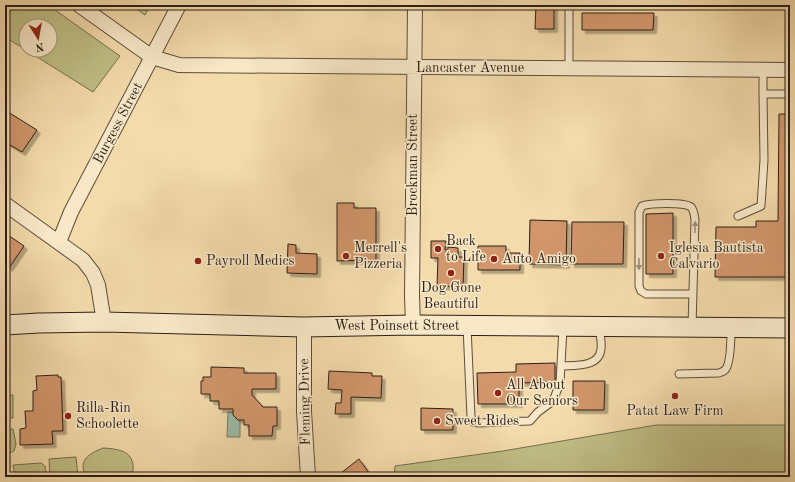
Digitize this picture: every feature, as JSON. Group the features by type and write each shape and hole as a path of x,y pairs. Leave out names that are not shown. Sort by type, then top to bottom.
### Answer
{"main road":[{"name":"West Poinsett Street","path":"5,324 104,322 304,327 413,325 790,328"}],"street":[{"name":"Lancaster Avenue","path":"79,5 152,57 179,65 790,70"},
{"name":"Burgess Street","path":"59,242 71,212 179,5"},
{"name":"Brockman Street","path":"413,325 412,292 415,5"},
{"path":"5,204 83,260 93,273 98,286 104,322"},
{"name":"Fleming Drive","path":"304,327 304,411 308,477"}],"lane":[{"path":"569,5 569,68"},
{"path":"738,216 761,206 764,160 763,70"},
{"path":"763,94 790,94"},
{"path":"692,327 693,294 695,219 694,211 690,206 683,204 648,204 642,206 639,212 639,286 641,291 646,294 693,294"},
{"path":"467,326 469,391 471,417 473,422 530,421 538,412 553,401 560,383 563,326"},
{"path":"561,366 585,365 596,361 601,352 600,327"},
{"path":"679,374 719,373 725,370 731,346 731,328"}],"shaded area":[{"path":"5,5 48,5 120,56 93,92 39,58 58,58 58,18 18,18 18,45 5,37"},
{"path":"131,5 151,5 145,15"},
{"path":"5,395 13,395 13,418 5,418"},
{"path":"228,412 233,412 240,420 240,437 227,437"},
{"path":"656,425 790,425 790,477 394,477 395,466 503,451"},
{"path":"5,429 13,429 16,444 14,451 5,455"},
{"path":"103,448 120,450 129,455 133,464 133,471 124,477 87,477 83,466 86,458 93,452"},
{"path":"76,457 78,477 50,477 49,459"},
{"path":"41,463 45,466 47,477 15,477 13,465"}],"building":[{"path":"536,5 554,5 554,29 535,29"},
{"path":"582,13 654,13 653,30 582,30"},
{"path":"8,112 37,130 22,152 5,142 5,117"},
{"path":"779,114 790,114 790,277 715,277 716,227 756,227 756,221 778,221"},
{"path":"337,203 354,203 354,208 376,208 376,260 337,261"},
{"path":"673,213 673,274 646,274 646,214"},
{"path":"530,220 567,221 566,265 529,264"},
{"path":"572,222 624,222 623,264 571,264"},
{"path":"5,233 24,246 9,268 5,265"},
{"path":"431,241 446,241 445,250 448,250 448,247 458,248 458,257 464,257 463,287 437,286 438,258 431,258"},
{"path":"288,244 296,245 296,253 317,254 317,274 287,273"},
{"path":"478,246 506,246 506,253 520,253 520,270 478,270"},
{"name":"All About Our Seniors","path":"555,363 555,382 519,383 519,404 478,404 477,373 516,372 516,364"},
{"path":"211,367 244,368 244,373 276,373 276,389 252,389 252,395 263,407 277,407 277,426 273,426 272,436 249,436 249,425 244,425 244,420 238,420 233,415 233,409 219,409 219,401 210,401 210,394 201,394 201,381 203,381 203,377 211,377"},
{"path":"329,371 372,373 372,376 382,376 381,398 351,397 351,414 335,414 336,403 341,403 342,390 328,389"},
{"path":"58,375 58,377 61,377 63,431 52,431 53,444 20,445 20,429 26,428 25,411 33,411 33,391 37,390 36,376"},
{"path":"573,381 605,381 604,410 573,410"},
{"path":"421,408 453,409 453,430 421,430"},
{"path":"359,459 372,477 344,477 341,473"}],"place":[{"name":"Back to Life","path":"438,249"},
{"name":"Merrell's Pizzeria","path":"346,256"},
{"name":"Iglesia Bautista Calvario","path":"661,256"},
{"name":"Auto Amigo","path":"494,259"},
{"name":"Payroll Medics","path":"198,261"},
{"name":"Dog Gone Beautiful","path":"451,273"},
{"name":"All About Our Seniors","path":"498,393"},
{"name":"Patat Law Firm","path":"675,396"},
{"name":"Rilla-Rin Schoolette","path":"68,416"},
{"name":"Sweet Rides","path":"437,421"}]}
